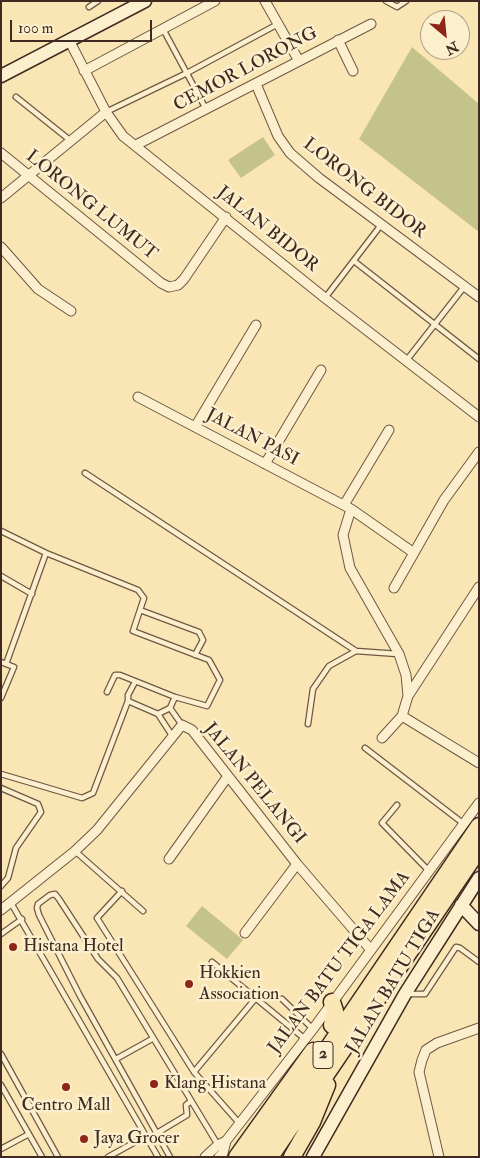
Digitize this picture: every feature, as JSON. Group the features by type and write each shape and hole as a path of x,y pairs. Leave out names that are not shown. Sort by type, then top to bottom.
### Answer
{"highway":[{"name":"2","path":"254,1157 363,997 471,825"},
{"name":"2","path":"270,1157 479,849"},
{"path":"226,1156 332,1025 363,997"},
{"path":"332,1002 335,1011 332,1025"},
{"path":"292,1157 312,1122 337,1057"}],"street":[{"path":"84,71 215,1"},
{"path":"265,1 299,61"},
{"path":"1,76 141,2"},
{"name":"CEMOR LORONG","path":"136,145 371,24"},
{"name":"JALAN BIDOR","path":"68,40 106,112 123,136 324,298 479,417"},
{"path":"338,40 353,71"},
{"name":"LORONG BIDOR","path":"256,84 278,136 290,153 319,178 479,297"},
{"path":"1,198 106,112"},
{"name":"LORONG LUMUT","path":"1,153 160,283 169,288 178,285 184,279 226,218"},
{"path":"1,247 38,289 71,311"},
{"path":"195,427 256,325"},
{"path":"265,464 322,370"},
{"name":"JALAN PASI","path":"138,397 347,507 414,553"},
{"path":"389,430 347,507 343,535 350,568 399,654 406,674 408,696"},
{"path":"394,588 444,500 479,452"},
{"path":"382,738 402,716 408,696 479,587"},
{"path":"402,716 479,763"},
{"name":"JALAN PELANGI","path":"1,910 75,851 96,830 182,725 192,730 298,864 371,950"},
{"path":"169,859 228,776"},
{"name":"JALAN BATU TIGA LAMA","path":"205,1157 240,1124 313,1029 429,871 471,825 479,803"},
{"path":"245,933 298,864"},
{"name":"JALAN BATU TIGA","path":"313,1157 405,994 479,878"},
{"path":"461,905 479,924"},
{"path":"439,1157 419,1072 422,1060 426,1050 437,1043 479,1028"},
{"name":"JALAN BATU TIGA LAMA","path":"222,1143 226,1156"}],"lane":[{"path":"89,7 98,1"},
{"path":"386,1 397,7 406,1"},
{"path":"106,112 187,73 278,24"},
{"path":"163,29 207,110"},
{"path":"16,97 71,141"},
{"path":"324,298 382,223"},
{"path":"354,261 479,359"},
{"path":"406,361 464,287"},
{"path":"85,473 356,651 399,654"},
{"path":"1,531 46,554 138,590 144,598 133,631 209,660 220,680 207,706 175,697 120,675 115,675 107,692"},
{"path":"1,698 14,667 4,663 46,554"},
{"path":"1,576 32,594"},
{"path":"140,610 199,632 203,640 195,655"},
{"path":"308,724 313,689 329,666 356,651"},
{"path":"1,774 82,798 93,793 128,701 128,695 135,682"},
{"path":"158,714 170,708 175,697"},
{"path":"128,701 158,714 173,737"},
{"path":"170,708 182,725"},
{"path":"365,748 471,825"},
{"path":"1,788 38,804 41,812 16,848 8,878 1,886"},
{"path":"397,805 382,823 429,871"},
{"path":"75,851 143,911"},
{"path":"122,891 97,918 194,1072 240,1124"},
{"path":"170,1157 39,915 38,904 50,896 55,894 98,959 117,978 191,1101 222,1143"},
{"path":"11,902 158,1157"},
{"path":"1,934 22,920"},
{"path":"405,994 425,994 456,947 479,962"},
{"path":"212,962 304,1039"},
{"path":"194,1072 255,999"},
{"path":"282,999 313,1029"},
{"path":"116,1059 152,1039"},
{"path":"1,1054 58,1157"},
{"path":"1,1085 42,1157"},
{"path":"158,1133 187,1115 186,1105 191,1101"},
{"path":"1,1149 29,1134"},
{"path":"108,1157 146,1136"}],"shaded area":[{"path":"412,47 420,54 420,60 427,60 479,104 479,232 359,139"},
{"path":"263,137 275,155 241,178 228,160"},
{"path":"202,906 243,940 227,959 186,926"}],"place":[{"name":"Histana Hotel","path":"13,947"},
{"name":"Hokkien Association","path":"189,984"},
{"name":"Klang Histana","path":"154,1084"},
{"name":"Centro Mall","path":"66,1087"},
{"name":"Jaya Grocer","path":"84,1139"}]}
